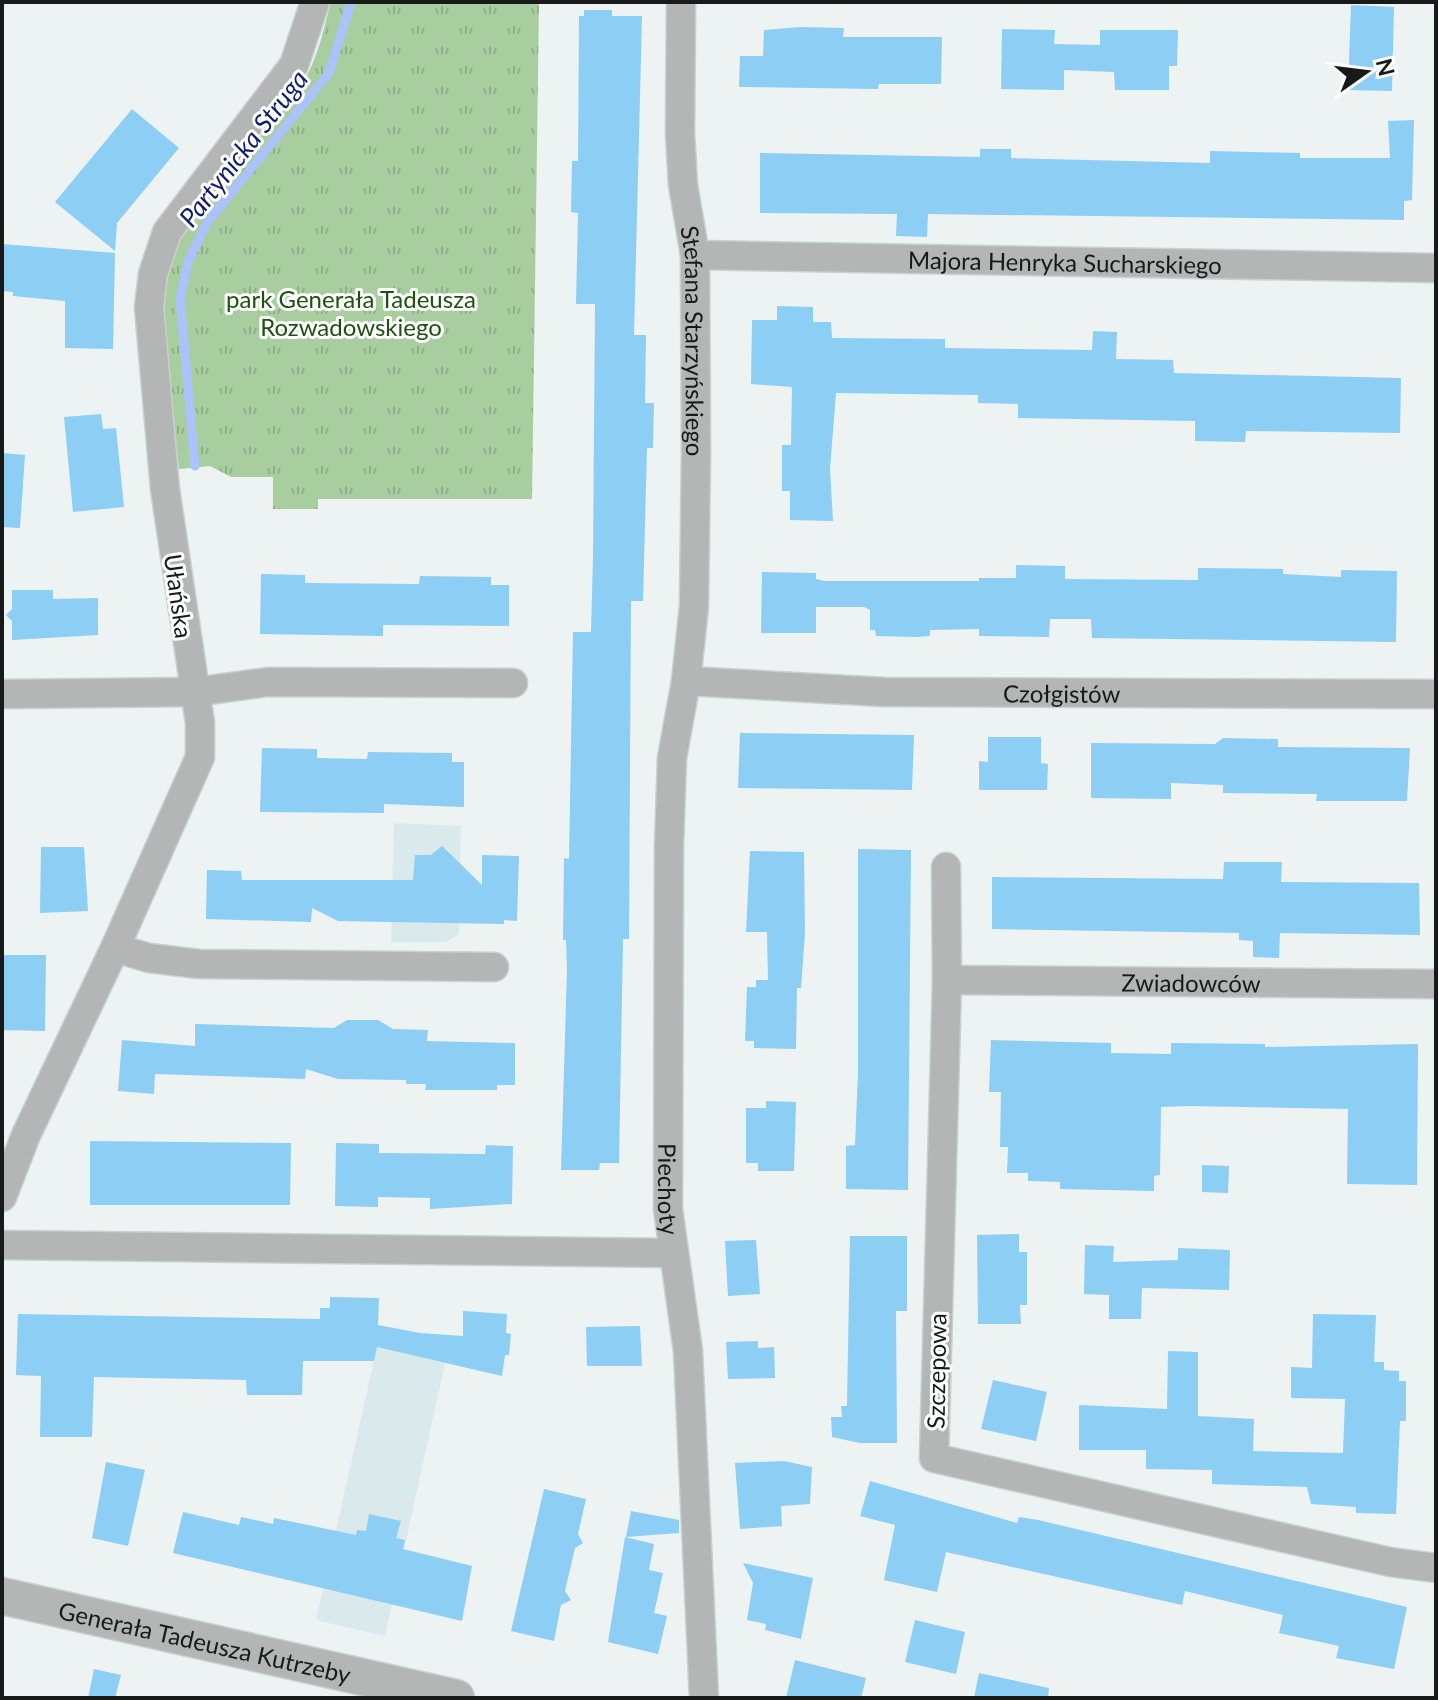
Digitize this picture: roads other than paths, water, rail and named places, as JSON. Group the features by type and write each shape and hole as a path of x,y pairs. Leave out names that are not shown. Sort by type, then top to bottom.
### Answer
{"street":[{"name":"Ułańska","path":"2,1197 26,1135 115,948 200,757 194,692 165,489 149,307 153,274 167,232 294,65 315,2"},
{"name":"Stefana Starzyńskiego","path":"681,2 680,134 683,185 695,255 694,606 686,681"},
{"name":"Majora Henryka Sucharskiego","path":"695,255 1436,268"},
{"name":"Czołgistów","path":"686,681 884,692 1436,694"},
{"name":"Piechoty","path":"686,681 672,758 668,1209 688,1351 704,1698"},
{"path":"2,694 194,692 268,682 513,683"},
{"name":"Szczepowa","path":"946,867 947,980 934,1458 1390,1562 1436,1568"},
{"path":"115,948 149,958 199,964 494,967"},
{"name":"Zwiadowców","path":"947,980 1436,984"},
{"path":"2,1245 673,1253"},
{"name":"Generała Tadeusza Kutrzeby","path":"2,1596 415,1693 456,1698"}],"waterway":[{"name":"Partynicka Struga","path":"195,466 180,299 188,262 206,224 329,73 351,2"}],"park label":[{"name":"park Generała Tadeusza Rozwadowskiego","path":"351,312"}]}
